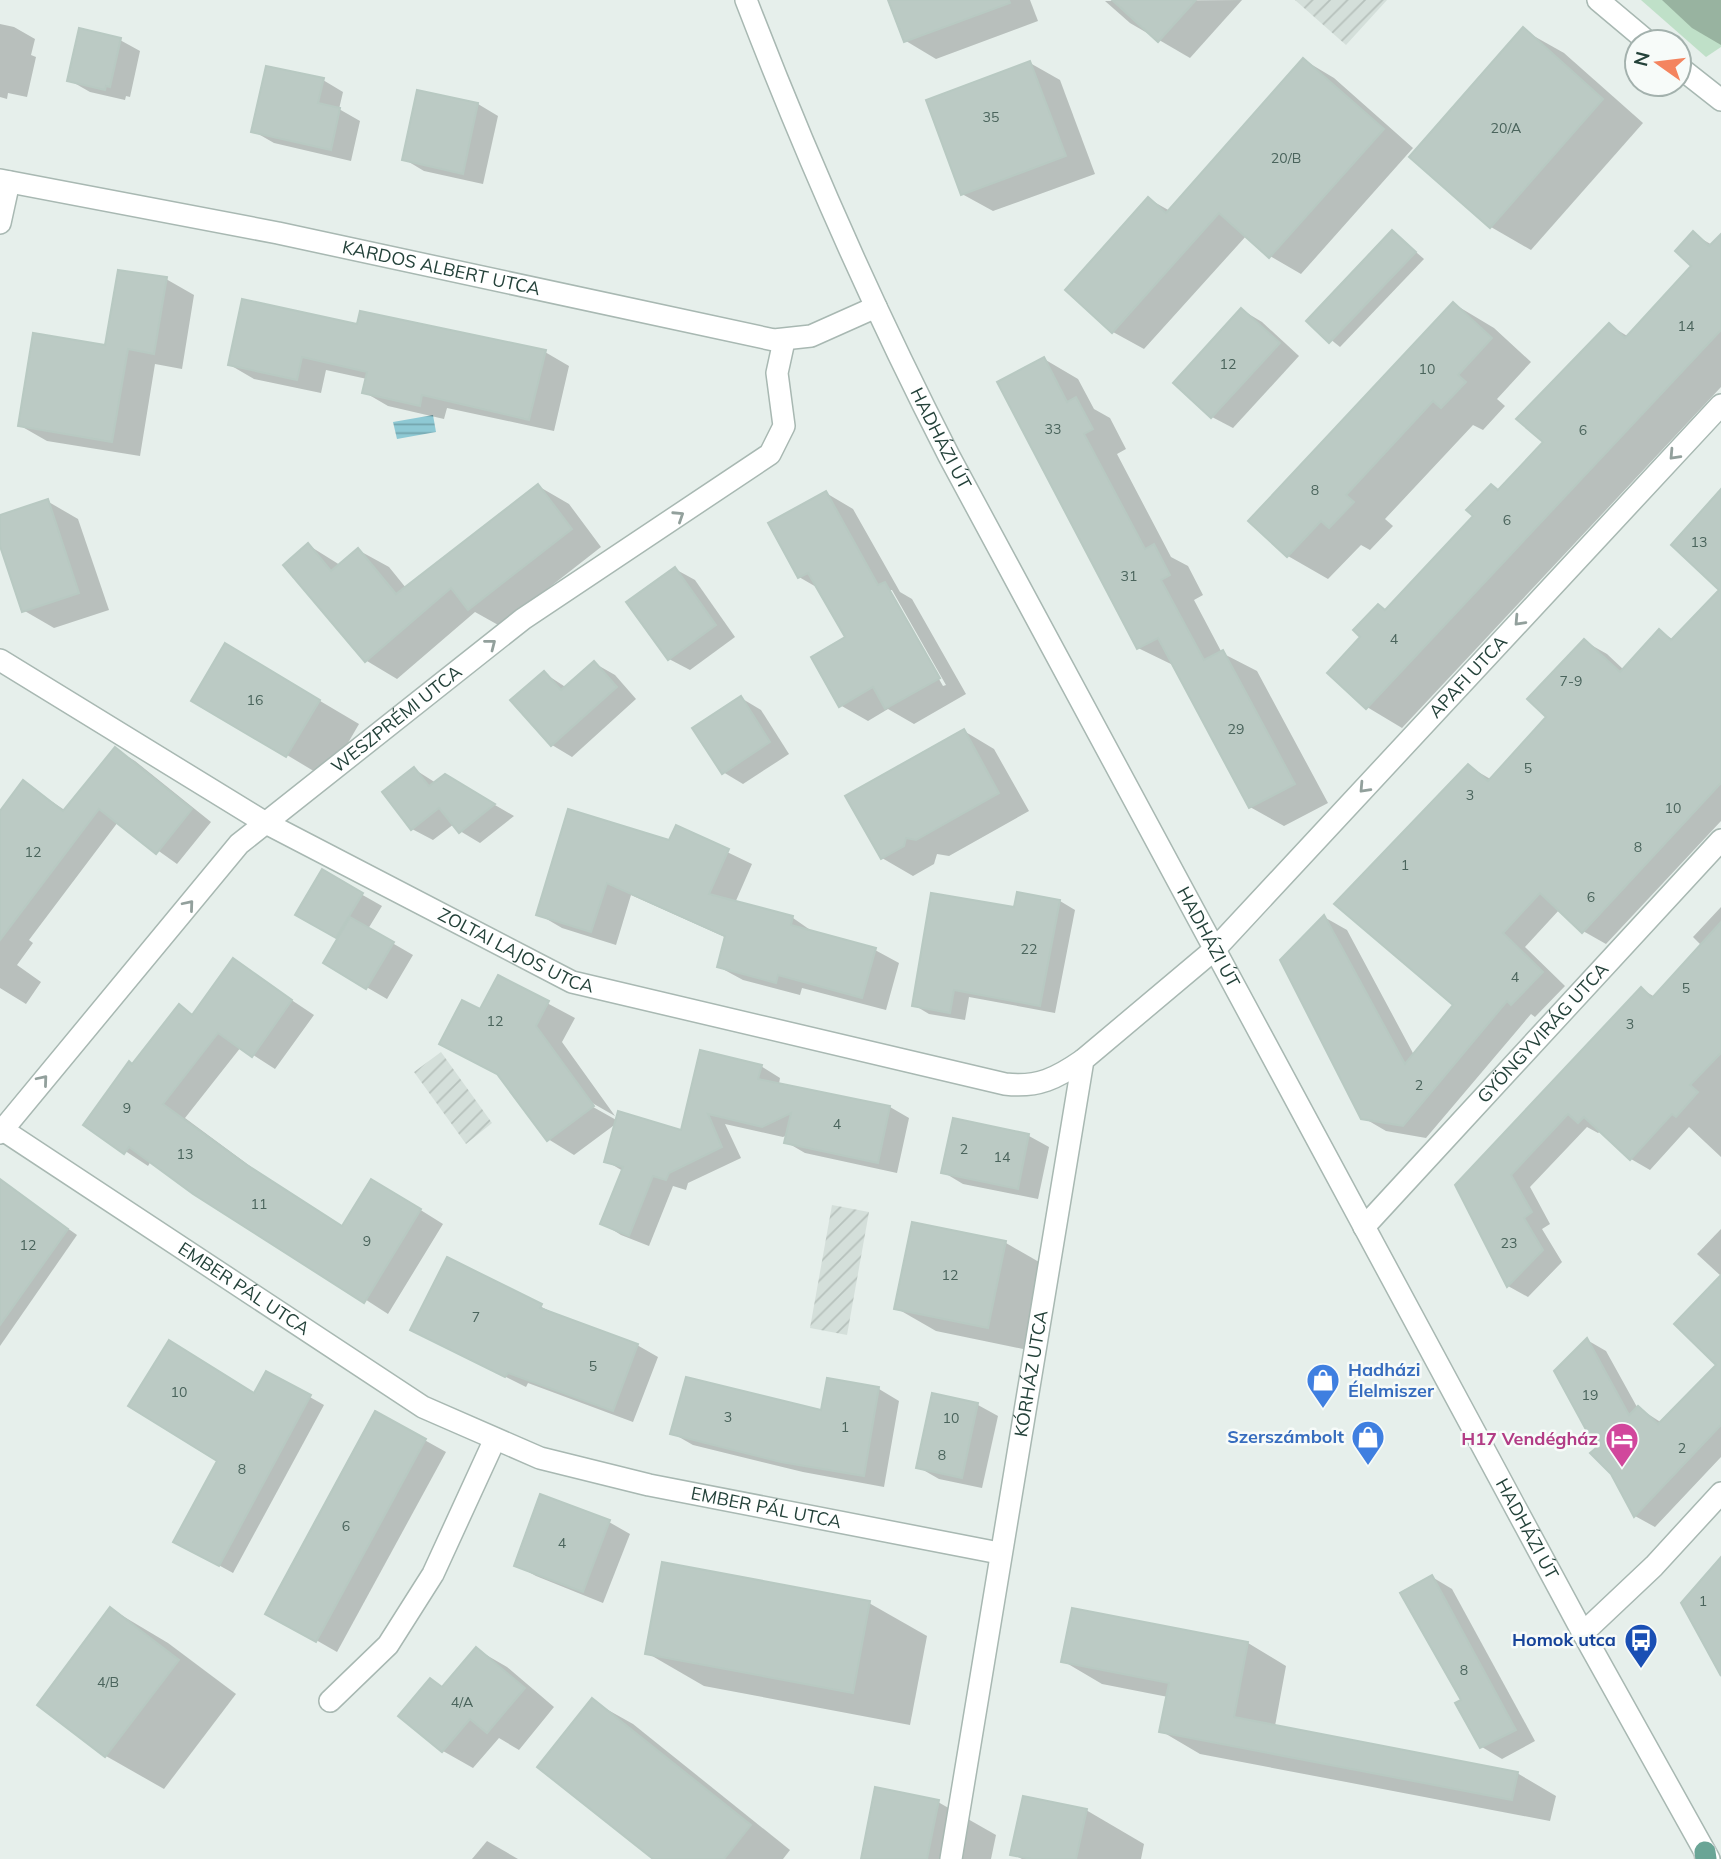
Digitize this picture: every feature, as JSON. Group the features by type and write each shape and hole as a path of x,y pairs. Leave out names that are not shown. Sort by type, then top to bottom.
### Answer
{"street":[{"name":"HADHÁZI ÚT","path":"746,0 781,92 876,307 949,456 1583,1633 1707,1857"},
{"path":"1598,0 1631,28"},
{"path":"1693,78 1721,100"},
{"name":"KARDOS ALBERT UTCA","path":"5,181 278,233 784,341 811,336 876,307"},
{"path":"0,223 5,181"},
{"name":"WESZPRÉMI UTCA","path":"1,1130 239,844 264,822 523,619 770,454 784,426 777,373 784,341"},
{"name":"APAFI UTCA","path":"1215,949 1721,405"},
{"name":"ZOLTAI LAJOS UTCA","path":"0,660 264,822 572,982 1005,1084 1025,1086 1044,1083 1083,1059"},
{"name":"GYÖNGYVIRÁG UTCA","path":"1364,1227 1721,840"},
{"path":"1083,1059 1215,949"},
{"name":"KÓRHÁZ UTCA","path":"951,1859 999,1553 1083,1059"},
{"name":"EMBER PÁL UTCA","path":"1,1130 423,1407 495,1439 540,1458 649,1485 999,1553"},
{"path":"330,1700 388,1645 433,1574 495,1439"},
{"path":"1583,1633 1654,1566 1721,1493"}],"shaded area":[{"path":"1295,0 1387,0 1346,45"},
{"path":"441,1052 492,1123 466,1144 414,1072"},
{"path":"832,1205 869,1212 847,1335 810,1328"}],"green space":[{"path":"1641,0 1721,0 1721,47 1706,57 1693,46 1693,28 1673,28"}],"water":[{"path":"433,415 436,432 397,439 393,422"}],"building":[{"path":"888,0 1009,0 1010,3 904,42"},
{"path":"1112,0 1196,0 1158,42"},
{"path":"1523,27 1603,99 1490,228 1409,157"},
{"path":"79,28 121,38 110,87 106,86 105,90 67,81"},
{"path":"1303,58 1384,129 1269,258 1219,213 1112,333 1065,290 1148,197 1166,213"},
{"path":"1030,61 1066,156 961,195 926,100"},
{"path":"266,66 324,78 318,103 340,108 331,150 251,132"},
{"path":"417,90 478,103 463,174 402,160"},
{"path":"1392,230 1416,252 1329,343 1306,321"},
{"path":"1693,231 1709,246 1721,234 1721,330 1366,709 1327,673 1360,637 1353,630 1378,604 1385,610 1473,516 1466,510 1491,484 1498,490 1543,442 1516,419 1609,323 1625,338 1691,266 1675,251"},
{"path":"118,270 167,277 154,354 128,349 112,442 18,426 33,333 105,345"},
{"path":"242,299 357,324 360,311 546,350 529,420 422,395 420,406 362,393 367,372 302,357 297,380 228,365"},
{"path":"1453,302 1492,338 1458,375 1466,382 1441,408 1433,401 1346,495 1354,502 1329,528 1321,521 1287,557 1248,521"},
{"path":"1241,308 1280,343 1211,418 1173,383"},
{"path":"1044,357 1067,402 1076,397 1093,429 1084,434 1145,549 1154,544 1170,575 1161,580 1204,660 1223,650 1295,784 1249,808 1158,638 1137,649 997,382"},
{"path":"538,484 572,529 468,610 451,588 365,662 283,565 308,543 331,571 358,548 396,594"},
{"path":"1721,489 1721,783 1582,933 1540,893 1503,933 1543,972 1511,1005 1507,1001 1403,1126 1361,1119 1280,960 1324,915 1405,1064 1453,1005 1334,904 1468,764 1488,781 1546,717 1527,699 1584,639 1620,672 1659,629 1671,640 1719,590 1671,545"},
{"path":"826,491 878,585 885,582 940,678 885,709 873,687 839,707 811,657 845,637 808,573 798,578 768,523"},
{"path":"48,499 79,593 22,612 0,546 0,515"},
{"path":"675,567 716,625 668,660 626,602"},
{"path":"225,643 320,700 286,757 191,701"},
{"path":"594,661 617,687 551,746 510,700 544,671 561,690"},
{"path":"741,696 770,742 722,774 692,728"},
{"path":"964,729 999,793 916,840 906,838 904,846 881,859 845,796"},
{"path":"115,747 192,809 156,854 99,809 0,940 0,811 23,780 63,811"},
{"path":"414,767 429,786 445,774 495,804 459,833 439,808 411,830 382,792"},
{"path":"568,809 669,840 676,825 729,849 709,894 793,916 791,925 876,948 862,998 778,975 776,983 717,967 725,936 607,883 591,932 536,915"},
{"path":"322,869 363,893 336,938 295,915"},
{"path":"1017,892 1060,900 1040,1006 954,990 950,1013 912,1006 931,893 1014,907"},
{"path":"350,917 394,942 366,989 323,963"},
{"path":"1721,922 1721,1053 1690,1085 1698,1092 1676,1117 1672,1114 1630,1160 1584,1117 1578,1123 1568,1114 1511,1175 1532,1212 1524,1218 1543,1250 1507,1287 1455,1185 1641,987 1652,998"},
{"path":"233,958 292,1000 252,1057 218,1033 163,1104 247,1165 342,1226 371,1179 421,1209 364,1303 193,1194 129,1147 124,1154 83,1125 129,1061 132,1064 179,1004 192,1015"},
{"path":"498,975 549,1001 536,1026 594,1106 547,1141 497,1074 439,1044 462,1000 480,1009"},
{"path":"700,1050 762,1065 758,1079 890,1106 878,1163 784,1143 791,1113 762,1127 708,1114 722,1147 669,1173 666,1180 653,1176 629,1236 600,1224 623,1167 604,1162 618,1111 681,1130"},
{"path":"953,1118 1029,1134 1018,1189 941,1173"},
{"path":"0,1179 68,1229 0,1325"},
{"path":"912,1222 1006,1241 988,1328 894,1309"},
{"path":"447,1257 542,1304 540,1308 638,1344 613,1411 508,1373 505,1377 410,1330"},
{"path":"1721,1275 1721,1425 1634,1517 1611,1474 1590,1453 1596,1448 1554,1371 1587,1338 1629,1415 1638,1406 1658,1424 1716,1365 1674,1324"},
{"path":"169,1340 254,1393 266,1371 311,1395 219,1566 173,1542 217,1461 128,1406"},
{"path":"686,1377 821,1410 827,1378 879,1387 864,1476 781,1462 670,1434"},
{"path":"932,1393 978,1403 962,1478 916,1468"},
{"path":"375,1411 426,1439 316,1642 265,1614"},
{"path":"540,1494 610,1520 583,1592 514,1566"},
{"path":"1721,1557 1721,1676 1681,1603"},
{"path":"662,1562 870,1601 853,1693 645,1654"},
{"path":"1432,1575 1516,1730 1480,1748 1455,1703 1461,1700 1400,1593"},
{"path":"110,1607 179,1660 105,1757 37,1705"},
{"path":"1072,1608 1248,1642 1234,1717 1518,1772 1512,1800 1159,1732 1169,1683 1061,1662"},
{"path":"476,1647 525,1688 487,1733 470,1719 442,1752 398,1716 430,1678 442,1687"},
{"path":"592,1698 751,1825 724,1859 653,1859 537,1767"},
{"path":"875,1787 939,1800 927,1859 861,1859"},
{"path":"1023,1796 1087,1809 1076,1859 1032,1859 1010,1855"}],"place":[{"name":"Hadházi Élelmiszer","path":"1323,1410"},
{"name":"Szerszámbolt","path":"1368,1467"},
{"name":"H17 Vendégház","path":"1622,1469"},
{"name":"Homok utca","path":"1641,1670"}]}
